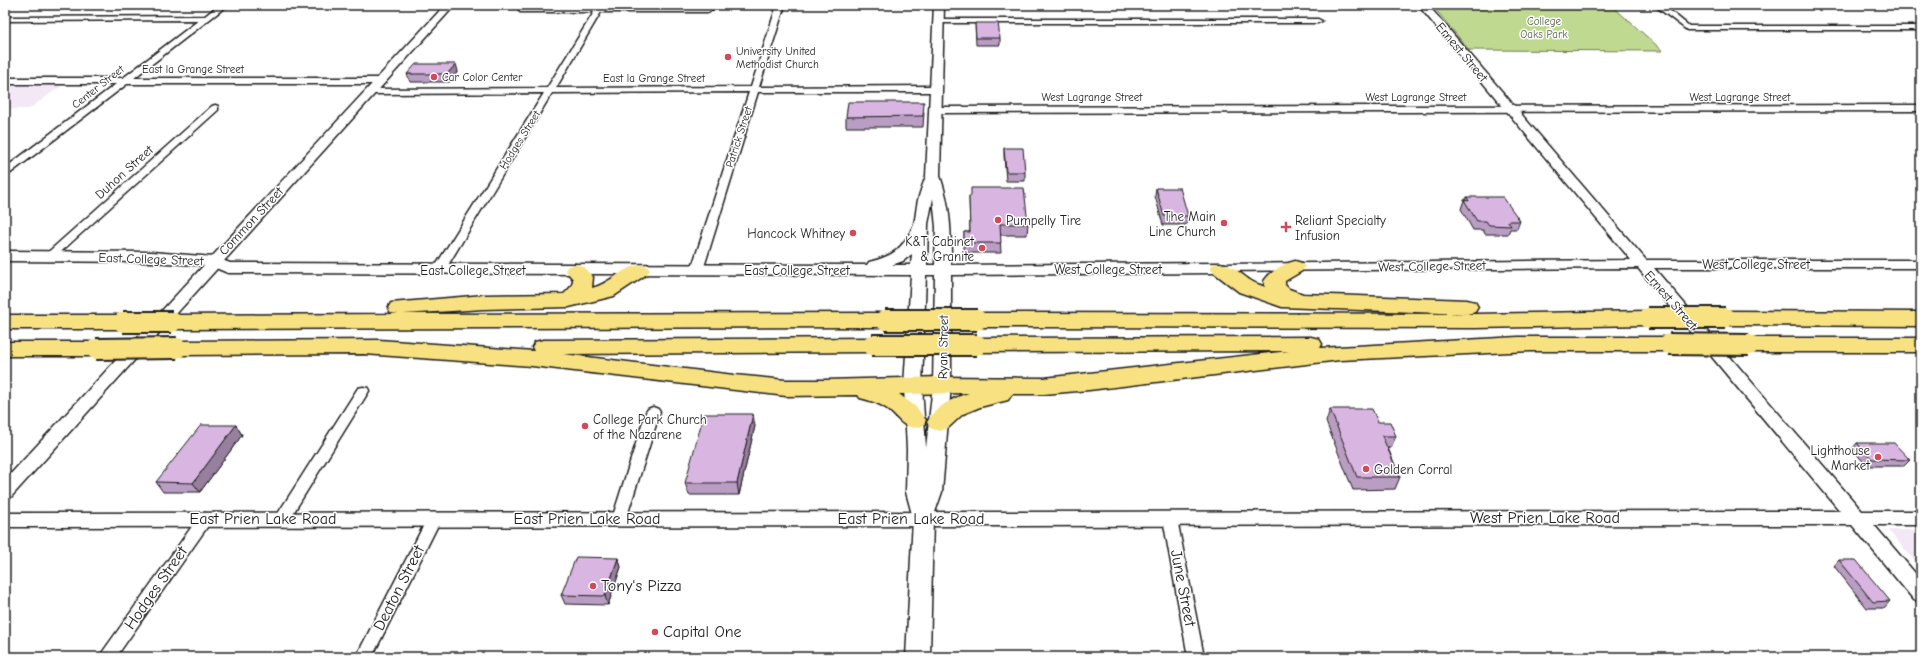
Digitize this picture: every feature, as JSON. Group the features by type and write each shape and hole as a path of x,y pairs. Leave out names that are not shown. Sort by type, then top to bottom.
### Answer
{"highway":[{"path":"1295,267 1275,279 1274,285 1285,295 1303,301"},
{"path":"1220,268 1246,287 1282,300 1406,303 1620,318"},
{"path":"569,300 580,292 584,284 583,277 575,270"},
{"path":"204,322 247,316 484,302 569,300 607,291 640,270"},
{"path":"5,322 886,320 1475,321 1620,318 1921,319"},
{"path":"939,422 955,408 974,400 1060,384 1340,353 1531,344"},
{"path":"5,349 872,345 1921,345"},
{"path":"363,347 532,358 786,388 942,385 1011,386 1060,384"},
{"path":"825,388 865,391 884,396 898,402 914,420"}],"main road":[{"name":"Ryan Street","path":"918,657 923,518 916,492 917,450 913,386 921,224 925,200 933,176 939,5"},
{"name":"Ryan Street","path":"923,518 932,492 942,385 943,227 940,196 933,176"},
{"path":"856,270 895,260 905,254 911,246 921,224"},
{"name":"East College Street","path":"5,256 152,257 214,262 228,268 439,270 943,270"},
{"name":"West College Street","path":"943,270 1220,268"}],"street":[{"name":"Center Street","path":"5,174 224,5"},
{"name":"Common Street","path":"5,492 450,5"},
{"name":"Patrick Street","path":"697,270 781,5"},
{"name":"Ernest Street","path":"1423,5 1640,264 1858,518 1921,594"},
{"path":"1658,5 1687,28 1921,28"},
{"path":"523,10 708,10"},
{"name":"Hodges Street","path":"439,270 599,10"},
{"path":"5,19 207,18"},
{"path":"939,21 1318,21"},
{"name":"East la Grange Street","path":"5,81 380,81"},
{"name":"East la Grange Street","path":"371,91 936,89"},
{"name":"Duhon Street","path":"50,256 215,108"},
{"name":"West Lagrange Street","path":"936,110 1921,108"},
{"name":"West College Street","path":"1220,268 1640,264 1921,264"},
{"path":"282,519 363,390"},
{"path":"619,520 652,412"},
{"name":"East Prien Lake Road","path":"5,520 619,520 923,518 1170,519"},
{"name":"West Prien Lake Road","path":"1170,519 1921,518"},
{"name":"Hodges Street","path":"107,657 205,519"},
{"name":"Deaton Street","path":"364,657 434,519"},
{"name":"June Street","path":"1170,519 1196,657"}],"shaded area":[{"path":"64,84 29,109 5,109 5,85"},
{"path":"1888,530 1921,530 1921,568"}],"green space":[{"name":"College Oaks Park","path":"1432,5 1611,5 1663,51 1469,50"}],"building":[{"path":"975,23 998,23 1000,38 976,38"},
{"path":"416,64 456,64 447,74 407,74"},
{"path":"848,102 924,102 923,116 846,117"},
{"path":"1004,148 1023,148 1025,172 1006,172"},
{"name":"Pumpelly Tire","path":"971,188 1024,188 1028,224 1000,224 1001,243 964,243 964,232 970,232 969,196 971,196"},
{"path":"1156,188 1180,188 1188,216 1164,216"},
{"path":"1467,197 1503,197 1520,221 1508,221 1511,226 1489,225 1486,221 1477,221 1464,200 1469,201"},
{"name":"Golden Corral","path":"1330,409 1372,409 1378,422 1390,422 1396,436 1382,436 1400,477 1357,477"},
{"path":"704,414 753,414 737,483 685,483"},
{"path":"201,425 236,425 193,483 156,482"},
{"path":"1857,443 1894,443 1910,460 1872,459"},
{"name":"Tony's Pizza","path":"576,557 618,558 605,596 561,595"},
{"path":"1839,560 1856,560 1890,601 1873,602"}],"place":[{"name":"University United Methodist Church","path":"728,57"},
{"name":"Car Color Center","path":"434,77"},
{"name":"Pumpelly Tire","path":"998,220"},
{"name":"The Main Line Church","path":"1224,223"},
{"name":"Reliant Specialty Infusion","path":"1286,227"},
{"name":"Hancock Whitney","path":"853,233"},
{"name":"K&T Cabinet & Granite","path":"982,248"},
{"name":"College Park Church of the Nazarene","path":"585,426"},
{"name":"Lighthouse Market","path":"1878,457"},
{"name":"Golden Corral","path":"1366,469"},
{"name":"Tony's Pizza","path":"593,586"},
{"name":"Capital One","path":"655,632"}]}
